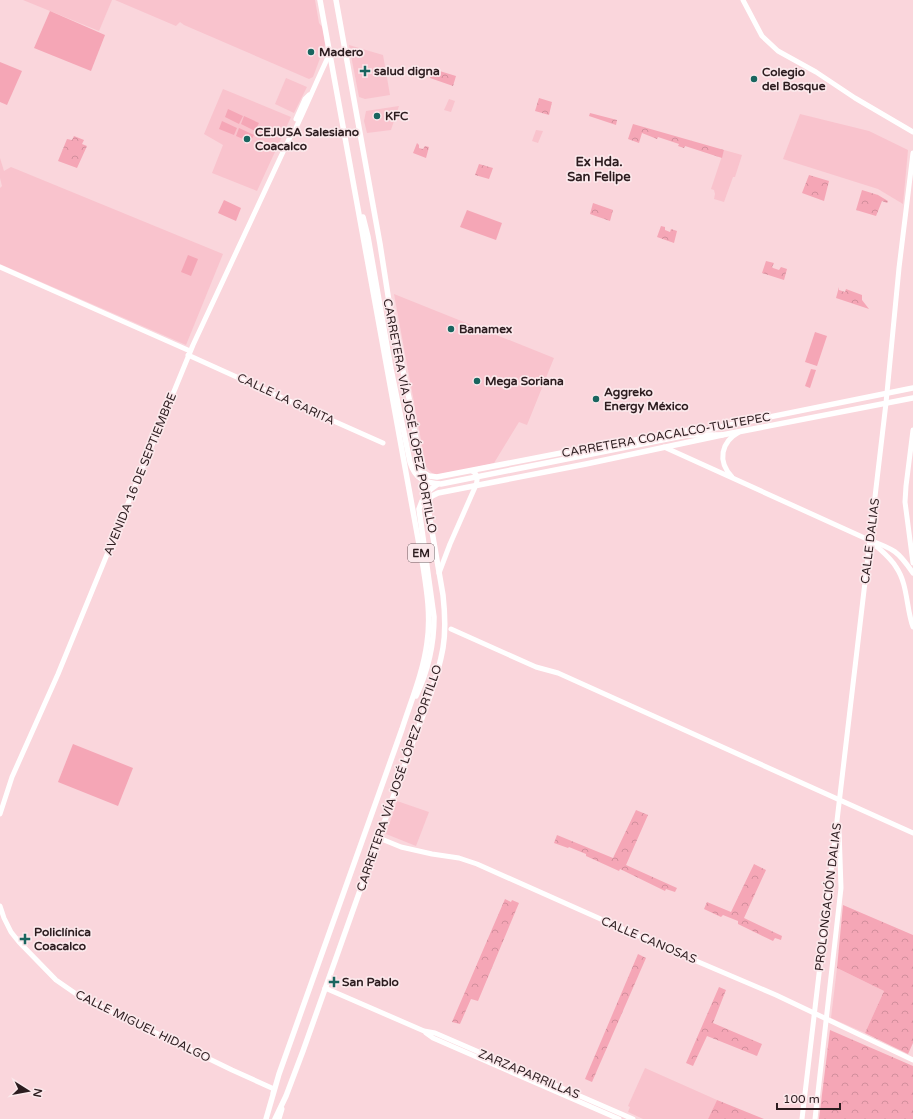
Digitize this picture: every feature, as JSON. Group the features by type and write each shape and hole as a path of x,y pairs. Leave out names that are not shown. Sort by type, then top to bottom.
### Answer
{"main road":[{"name":"CARRETERA VÍA JOSÉ LÓPEZ PORTILLO","path":"264,1119 402,729 421,672 428,642 428,600 422,559 320,0"},
{"name":"CARRETERA VÍA JOSÉ LÓPEZ PORTILLO","path":"275,1119 289,1097 326,988 428,702 443,647 445,613 409,398 392,321 380,244 336,0"},
{"path":"355,192 368,237 391,369 410,462 416,475 423,480 430,483 441,484 687,435 722,435"},
{"name":"CARRETERA COACALCO-TULTEPEC","path":"421,471 429,476 437,477 592,447 689,430 710,429 887,392 913,388"},
{"name":"CARRETERA COACALCO-TULTEPEC","path":"427,503 432,496 438,493 484,483 913,398"},
{"path":"402,729 421,685 430,658 434,628 434,618 419,513 423,498 432,487 443,482 581,455 604,446"},
{"path":"484,468 479,477 484,483"}],"street":[{"path":"742,1 762,36 778,51 816,72 855,98 913,132"},
{"name":"AVENIDA 16 DE SEPTIEMBRE","path":"0,814 12,777 58,674 189,353 290,137 290,132 305,99 310,94 330,53"},
{"name":"CALLE DALIAS","path":"838,814 886,403 899,268 913,153"},
{"name":"CALLE LA GARITA","path":"0,267 383,443"},
{"path":"801,410 803,420"},
{"path":"913,430 906,486 906,502 913,563"},
{"path":"734,479 724,466 722,458 723,450 727,442 733,436 742,431"},
{"path":"664,447 869,540 888,547 897,552 904,559 913,573"},
{"path":"439,572 476,485 478,477 476,473 472,471"},
{"path":"869,540 896,566 905,591 913,627"},
{"path":"451,629 536,667 558,673 913,833"},
{"name":"PROLONGACIÓN DALIAS","path":"802,1119 838,814"},
{"name":"PROLONGACIÓN DALIAS","path":"815,1119 841,888 838,814"},
{"name":"CALLE CANOSAS","path":"379,838 401,847 459,858 477,864 668,949 776,995 913,1060"},
{"name":"CALLE MIGUEL HIDALGO","path":"0,906 11,932 19,942 56,980 82,998 274,1089"},
{"name":"ZARZAPARRILLAS","path":"326,988 424,1031 442,1036 632,1119"},
{"name":"ZARZAPARRILLAS","path":"424,1031 433,1038 618,1119"},
{"path":"279,1119 289,1097"}],"shaded area":[{"path":"23,0 112,0 99,31"},
{"path":"115,0 315,0 319,23 323,28 325,45 313,77 309,79 180,22 176,26"},
{"path":"349,45 383,55 390,95 365,99 359,97"},
{"path":"286,78 307,87 294,113 275,104"},
{"name":"CEJUSA Salesiano Coacalco","path":"223,89 291,117 257,191 212,173 223,145 204,134"},
{"path":"449,99 455,101 451,112 444,110"},
{"path":"399,106 391,130 367,133 364,121 366,111"},
{"path":"800,114 869,131 908,150 903,204 878,189 783,159"},
{"path":"536,130 543,131 538,143 532,141"},
{"path":"724,150 742,155 735,177 733,177 724,202 714,199 714,190 711,189"},
{"path":"0,158 4,171 11,167 223,254 186,345 0,264 0,188 2,186 0,178"},
{"path":"394,294 554,358 527,425 519,422 494,463 440,476 432,473 426,467"},
{"path":"397,801 429,812 416,846 386,834"},
{"path":"837,968 884,991 865,1033 831,1018"},
{"path":"645,1068 717,1100 708,1119 643,1119 628,1112 630,1107 628,1106"}],"green space":[{"path":"50,11 105,35 91,71 34,48"},
{"path":"0,62 22,71 7,105 0,102"},
{"path":"433,69 456,76 453,86 430,78"},
{"path":"539,98 552,102 549,115 535,111"},
{"path":"228,109 243,116 239,124 225,117"},
{"path":"590,113 617,120 616,125 589,116"},
{"path":"244,116 259,123 255,131 241,124"},
{"path":"222,121 237,128 234,135 219,129"},
{"path":"633,124 724,150 722,158 685,146 684,148 678,146 679,144 658,137 657,139 642,133 639,143 628,139"},
{"path":"239,128 254,135 250,142 236,136"},
{"path":"74,136 84,140 82,144 87,146 77,168 58,161 67,139 72,140"},
{"path":"417,143 419,148 423,149 425,146 429,147 426,158 413,153"},
{"path":"479,164 493,168 489,179 475,175"},
{"path":"809,175 829,181 824,201 802,193"},
{"path":"862,190 878,195 888,201 887,203 882,201 876,216 856,210"},
{"path":"224,200 241,208 236,221 218,213"},
{"path":"593,203 613,210 610,221 590,214"},
{"path":"467,210 502,223 496,240 460,227"},
{"path":"661,226 665,227 665,230 670,232 671,229 677,231 674,243 657,237"},
{"path":"188,255 198,259 191,276 181,272"},
{"path":"766,261 774,263 773,268 779,270 781,267 787,269 784,280 762,273"},
{"path":"839,287 839,290 845,292 846,289 862,295 862,300 869,309 836,298"},
{"path":"815,332 827,336 817,366 805,362"},
{"path":"811,369 816,370 810,388 805,386"},
{"path":"73,744 133,768 118,806 58,782"},
{"path":"636,810 648,815 626,865 677,888 675,892 666,889 665,891 620,869 619,871 586,856 586,854 554,843 557,835 613,858"},
{"path":"754,864 766,870 744,918 782,936 781,940 775,938 773,941 738,924 738,921 723,915 721,917 704,909 707,902 731,912"},
{"path":"505,899 511,902 512,900 519,903 478,1001 471,999 460,1024 452,1022"},
{"path":"843,905 913,935 913,1043 908,1054 865,1033 884,991 837,968"},
{"path":"638,954 646,958 592,1082 585,1079"},
{"path":"719,987 726,990 713,1023 762,1044 757,1056 707,1036 693,1066 686,1063"},
{"path":"830,1030 913,1066 913,1119 819,1119"},
{"path":"717,1100 764,1119 708,1119"}],"place":[{"name":"Madero","path":"311,52"},
{"name":"salud digna","path":"365,71"},
{"name":"Colegio del Bosque","path":"754,79"},
{"name":"KFC","path":"377,116"},
{"name":"CEJUSA Salesiano Coacalco","path":"247,139"},
{"name":"Banamex","path":"451,329"},
{"name":"Mega Soriana","path":"477,381"},
{"name":"Aggreko Energy México","path":"596,399"},
{"name":"Policlínica Coacalco","path":"25,939"},
{"name":"San Pablo","path":"334,982"}],"district":[{"name":"Ex Hda. San Felipe","path":"599,168"}]}
